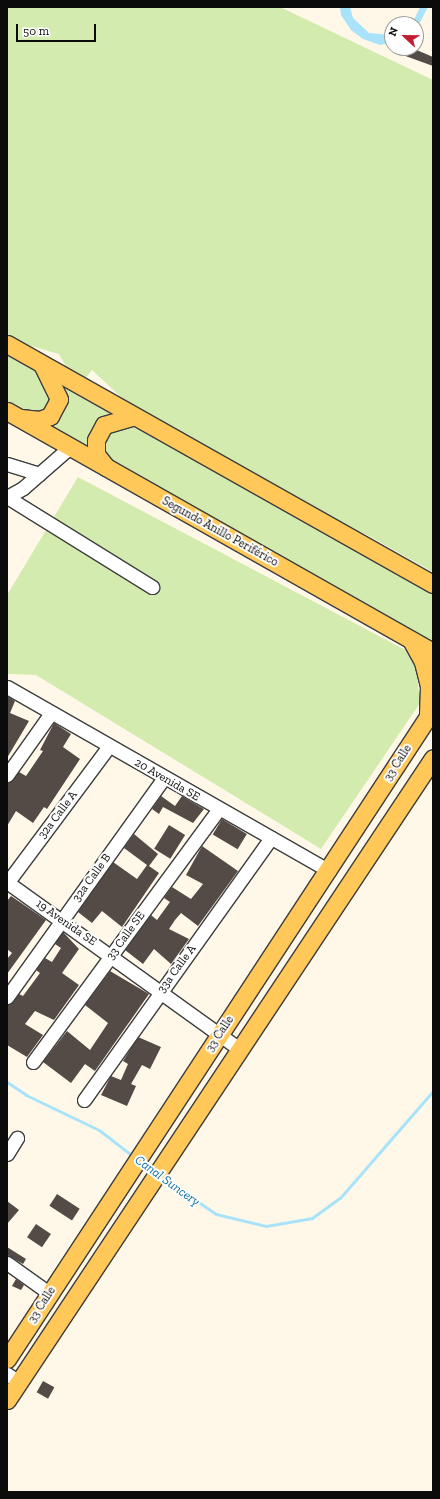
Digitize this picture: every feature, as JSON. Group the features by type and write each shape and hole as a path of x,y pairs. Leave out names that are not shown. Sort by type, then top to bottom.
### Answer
{"main road":[{"path":"7,344 433,584"},
{"path":"13,415 40,420 50,416 59,399 42,364"},
{"name":"Segundo Anillo Periférico","path":"13,415 433,652"},
{"path":"106,467 96,454 96,440 104,425 135,416"},
{"path":"411,640 423,662 429,686 431,713"},
{"name":"33 Calle","path":"7,1359 115,1190 329,871 431,713"},
{"name":"33 Calle","path":"7,1400 13,1378 136,1204 241,1050 433,758"}],"street":[{"path":"70,447 40,474 7,497 152,587"},
{"path":"7,464 40,474"},
{"name":"20 Avenida SE","path":"7,687 329,871"},
{"path":"7,775 51,713"},
{"name":"32a Calle A","path":"7,883 109,746"},
{"name":"32a Calle B","path":"7,997 164,778"},
{"name":"33 Calle SE","path":"33,1062 219,809"},
{"name":"33a Calle A","path":"84,1100 271,838"},
{"name":"19 Avenida SE","path":"7,883 162,990 241,1050"},
{"path":"7,1154 17,1138"},
{"path":"7,1263 49,1293"}],"green space":[{"path":"7,7 280,7 433,80 433,572 367,535 329,518 124,400 92,370 86,378 67,368 59,354 24,344 7,334"},
{"path":"7,354 37,372 51,395 47,410 21,414 7,407"},
{"path":"55,378 119,416 101,423 94,460 32,425 51,417"},
{"path":"133,421 433,586 433,649 107,468 98,441 106,427"},
{"path":"78,477 415,655 420,703 321,849 36,675 7,674 7,595"}],"water":[{"path":"340,7 350,7 353,18 369,33 384,34 384,44 380,45 363,39 351,30 341,15"},
{"path":"420,7 428,7 423,16 416,16"}],"building":[{"path":"424,53 433,57 433,66 406,56 424,56"},
{"path":"7,696 15,701 10,713 29,721 7,758"},
{"path":"54,723 71,734 63,747 80,759 47,809 44,807 33,823 16,811 7,826 7,783 19,772 26,776 43,751 40,750"},
{"path":"161,796 175,806 182,796 204,809 193,823 163,807 159,814 152,809"},
{"path":"222,819 247,834 238,849 213,834"},
{"path":"169,825 185,835 170,859 154,849"},
{"path":"134,834 158,854 149,866 159,873 122,927 102,911 92,923 78,912 113,862 137,879 147,865 124,848"},
{"path":"202,846 238,871 198,926 181,913 175,920 169,929 189,939 171,964 154,949 143,964 125,950 151,915 157,920 170,902 164,898 172,887 191,899 203,884 186,875"},
{"path":"11,896 46,920 7,974 7,959 12,953 7,949 7,901"},
{"path":"63,932 79,949 62,973 79,985 54,1020 35,1011 25,1024 43,1035 27,1057 7,1045 7,1005 19,994 23,996 40,973 36,970 45,958 52,962 61,948 55,944"},
{"path":"110,971 149,994 95,1071 85,1064 71,1083 43,1062 67,1031 90,1050 108,1023 85,1005"},
{"path":"138,1037 161,1047 150,1069 142,1065 131,1084 136,1086 127,1106 101,1095 111,1076 121,1080 128,1064 123,1061"},
{"path":"57,1194 80,1209 72,1220 49,1206"},
{"path":"7,1201 19,1210 7,1224"},
{"path":"36,1224 51,1234 42,1247 27,1237"},
{"path":"7,1247 26,1259 23,1264 7,1255"},
{"path":"16,1279 24,1285 21,1290 12,1286"},
{"path":"43,1381 54,1387 48,1399 37,1392"}],"waterway":[{"name":"Canal Suncery","path":"7,1082 26,1095 99,1130 134,1157"},
{"name":"Canal Suncery","path":"161,1177 216,1214 266,1226 312,1218 340,1198 433,1091"},
{"name":"Canal Suncery","path":"142,1163 153,1172"}]}
